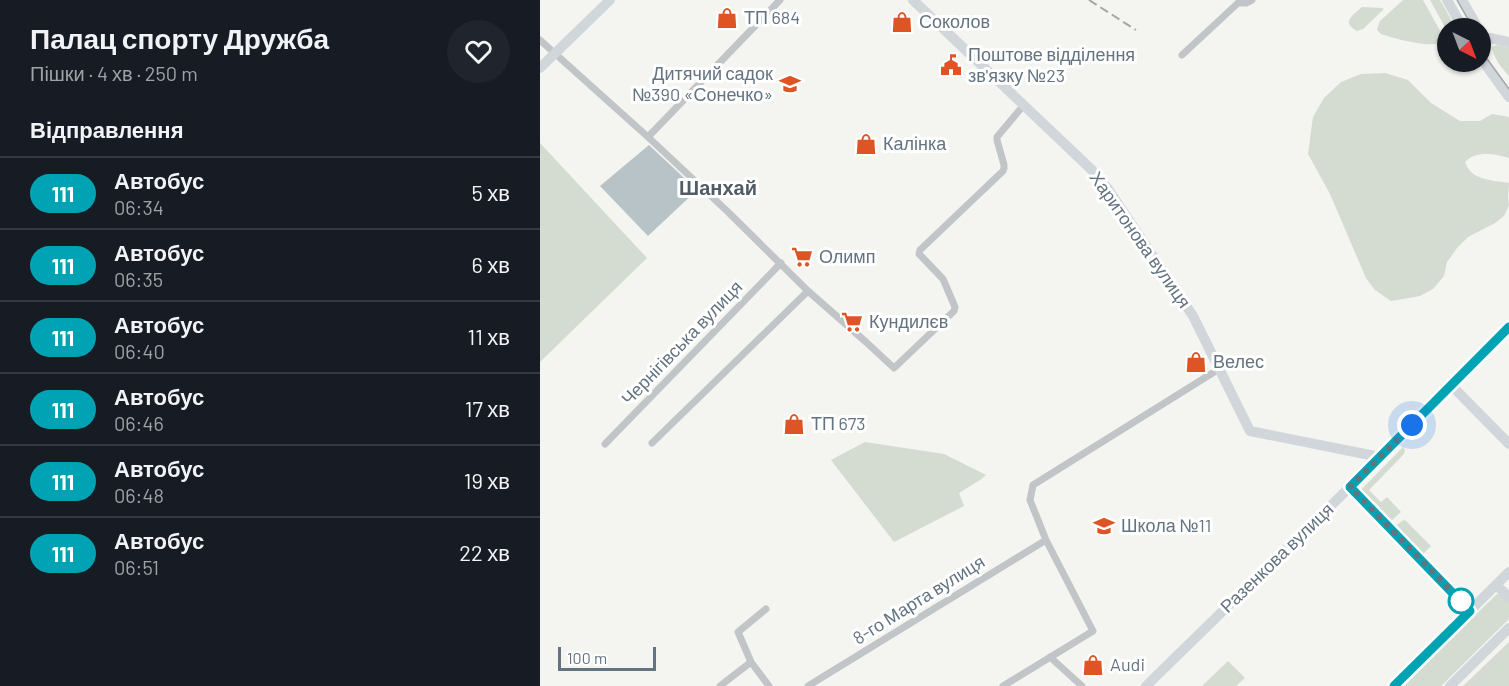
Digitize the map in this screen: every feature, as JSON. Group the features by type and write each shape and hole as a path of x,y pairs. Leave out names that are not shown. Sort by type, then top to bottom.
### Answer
{"street":[{"path":"540,68 610,0"},
{"path":"648,137 780,0"},
{"name":"Харитонова вулиця","path":"913,0 1092,170 1108,189 1193,316 1250,431 1380,457"},
{"path":"1182,55 1238,3 1252,0"},
{"path":"1447,0 1457,18"},
{"path":"1461,0 1471,18"},
{"path":"1491,38 1509,42"},
{"path":"540,40 648,137 808,291 894,368 954,311 955,307 943,279 919,254 920,250 1003,171 1004,165 997,137 1023,106"},
{"path":"1491,72 1509,97"},
{"name":"Чернігівська вулиця","path":"605,444 781,263"},
{"path":"652,442 808,291"},
{"name":"Разенкова вулиця","path":"1146,686 1350,487 1509,327"},
{"path":"1003,686 1093,632 1046,540 1030,500 1033,485 1219,369"},
{"path":"1451,385 1509,444"},
{"path":"1350,487 1470,611"},
{"name":"8-го Марта вулиця","path":"808,686 1046,540"},
{"path":"1394,686 1509,572"},
{"path":"1496,585 1509,597"},
{"path":"766,609 738,632 751,662 769,686"},
{"path":"1450,686 1509,628"},
{"path":"1050,657 1082,686"},
{"path":"720,686 751,662"}],"shaded area":[{"path":"1403,0 1423,0 1437,25 1437,44 1412,42 1381,34 1377,30 1380,21"},
{"path":"1430,0 1440,0 1450,18 1440,18"},
{"path":"1362,7 1384,9 1363,29 1357,31 1349,22"},
{"path":"1497,45 1509,47 1509,76 1494,55 1492,47"},
{"path":"1385,73 1408,80 1431,103 1460,121 1480,121 1492,114 1509,117 1509,158 1480,154 1465,162 1472,173 1477,176 1509,183 1509,205 1504,216 1468,237 1457,248 1447,262 1444,276 1433,289 1420,296 1391,301 1375,290 1366,278 1330,194 1308,154 1313,117 1324,98 1341,82 1361,74"},
{"path":"540,143 647,258 540,362"},
{"path":"649,145 697,190 648,236 600,186"},
{"path":"865,442 944,454 986,475 959,493 964,506 894,542 831,460"},
{"path":"1403,447 1404,454 1369,490 1381,502 1387,497 1401,512 1391,521 1361,490"},
{"path":"1405,520 1431,546 1423,554 1396,526"},
{"path":"1497,594 1509,602 1509,619 1441,686 1402,686"},
{"path":"1509,642 1509,686 1463,686"},
{"path":"1228,661 1245,678 1236,686 1202,686"}],"tram line":[{"path":"1457,0 1467,18"},
{"path":"1491,64 1509,89"}],"railway":[{"path":"1089,0 1136,30"}],"bus line":[{"name":"111","path":"1394,686 1470,611 1350,487 1509,327"}],"place":[{"name":"ТП 684","path":"727,18"},
{"name":"Соколов","path":"902,22"},
{"name":"Поштове відділення зв'язку №23","path":"951,65"},
{"name":"Дитячий садок №390 «Сонечко»","path":"790,84"},
{"name":"Калінка","path":"866,144"},
{"name":"Олимп","path":"802,257"},
{"name":"Кундилєв","path":"852,322"},
{"name":"Велес","path":"1196,362"},
{"name":"ТП 673","path":"794,424"},
{"name":"Школа №11","path":"1104,526"},
{"name":"Audi","path":"1093,665"}],"district":[{"name":"Шанхай","path":"718,188"}],"route":[{"path":"1412,425 1350,487 1461,601"}]}
